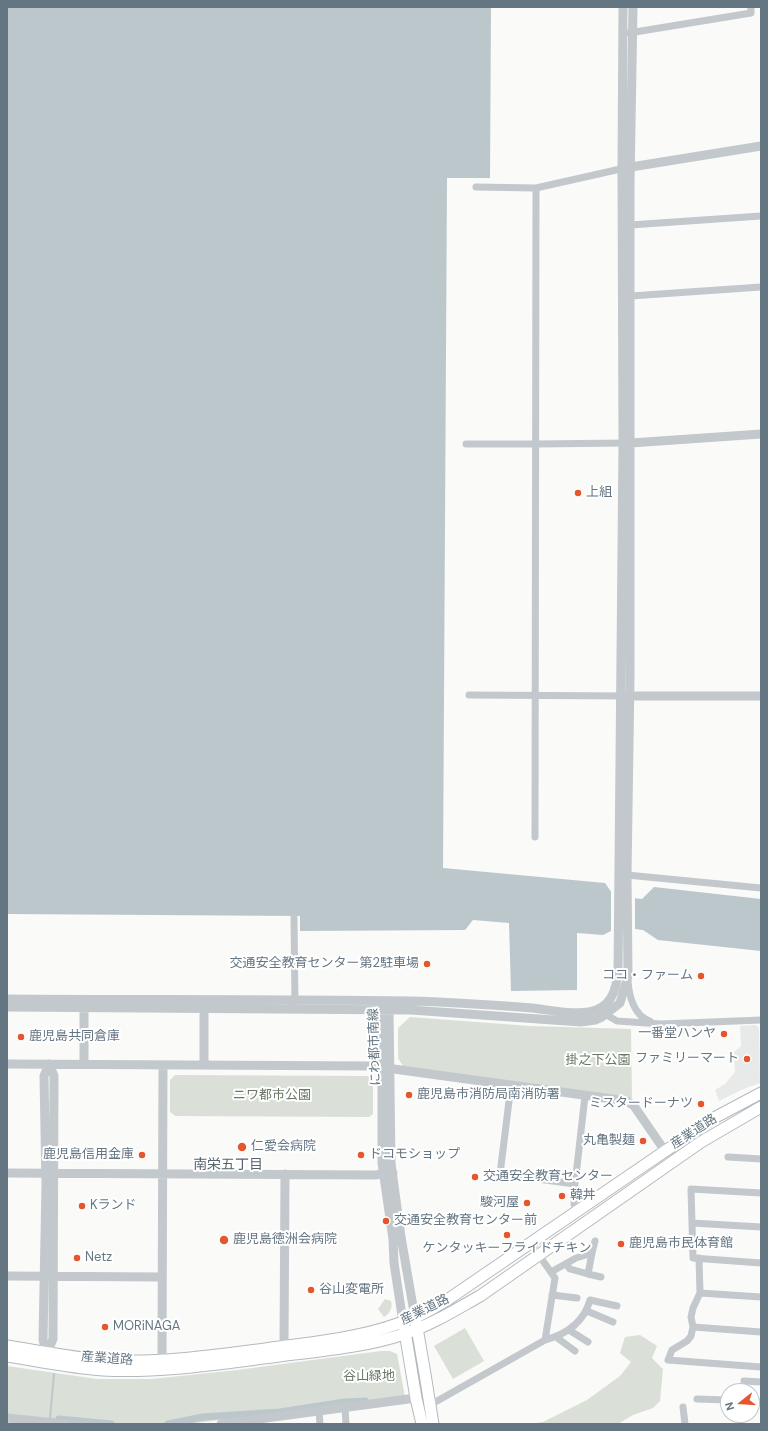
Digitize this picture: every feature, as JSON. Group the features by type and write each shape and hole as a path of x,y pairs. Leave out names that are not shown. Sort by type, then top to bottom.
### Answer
{"main road":[{"name":"産業道路","path":"416,1323 450,1298 712,1119 761,1093"},
{"name":"産業道路","path":"7,1346 102,1370 139,1371 341,1348 373,1342 416,1323 443,1317 480,1296 538,1254 701,1142 761,1107"},
{"path":"416,1323 433,1424"},
{"name":"産業道路","path":"7,1356 120,1361 162,1361 284,1346 404,1328"},
{"path":"404,1328 422,1424"},
{"path":"430,1405 436,1424"},
{"path":"418,1424 419,1413"}],"street":[{"path":"623,7 626,168 627,443 623,936 617,985 606,1010 610,1017 617,1021 661,1024 761,1020"},
{"path":"627,443 631,296 630,225 626,168 632,7"},
{"path":"623,34 751,13 751,7"},
{"path":"476,187 536,188 626,168 761,146"},
{"path":"535,837 536,188"},
{"path":"630,225 761,216"},
{"path":"631,296 761,287"},
{"path":"466,444 627,443 761,434"},
{"path":"469,695 761,696"},
{"path":"623,887 627,875 625,696"},
{"path":"627,875 761,888"},
{"path":"294,918 295,1004"},
{"path":"623,936 628,976 628,989 636,1010 643,1018 661,1024"},
{"path":"7,999 84,1003 295,1004 386,1007 419,1002 532,1008 580,1013 606,1010 620,1003 628,976"},
{"path":"7,1008 84,1003"},
{"path":"84,1003 84,1064"},
{"path":"204,1004 204,1065"},
{"name":"にわ都市南線","path":"386,1007 386,1068 390,1118 388,1173 394,1263 404,1328"},
{"path":"7,1064 372,1066 627,1101 631,1103 666,1151"},
{"path":"47,1357 53,1339 54,1277 44,1076 49,1064"},
{"path":"162,1361 163,1065"},
{"path":"511,1085 500,1174 575,1184"},
{"path":"577,1212 574,1204 575,1184 585,1096"},
{"path":"728,1157 761,1159"},
{"path":"7,1173 388,1173"},
{"path":"47,1357 43,1340 44,1277 50,1173"},
{"name":"にわ都市南線","path":"388,1173 416,1323"},
{"path":"284,1346 285,1174"},
{"path":"761,1193 691,1188 693,1258 761,1262"},
{"path":"692,1223 761,1227"},
{"path":"588,1274 595,1242"},
{"path":"531,1244 555,1278 545,1340"},
{"path":"551,1272 576,1258 592,1253"},
{"path":"699,1258 700,1293 693,1308 691,1317 693,1327 691,1336 687,1341 672,1350 668,1360 761,1367"},
{"path":"566,1264 570,1269 601,1276"},
{"path":"7,1276 162,1277"},
{"path":"700,1293 761,1298"},
{"path":"552,1295 577,1298"},
{"path":"430,1405 545,1340 556,1338 569,1330 579,1322 587,1311 590,1300 618,1306"},
{"path":"587,1311 613,1322"},
{"path":"693,1327 761,1332"},
{"path":"569,1330 588,1342"},
{"path":"556,1338 575,1351"},
{"path":"744,1381 761,1382"},
{"path":"221,1424 416,1398"},
{"path":"697,1399 720,1400"},
{"path":"683,1407 685,1424"},
{"path":"345,1408 346,1424"},
{"path":"319,1411 320,1424"},
{"path":"7,1418 66,1424"}],"shaded area":[{"path":"7,7 491,7 490,178 447,178 443,868 605,883 614,896 642,899 654,887 761,899 761,951 658,940 643,930 619,927 603,935 577,933 577,990 511,991 509,923 473,920 465,930 300,931 300,916 7,914"},
{"path":"756,1025 759,1028 760,1083 741,1090 719,1101 715,1090 725,1084 735,1072 734,1052 741,1046 740,1026"}],"green space":[{"name":"掛之下公園","path":"410,1017 530,1026 631,1029 632,1098 403,1066 398,1058 398,1028"},
{"name":"ニワ都市公園","path":"175,1075 368,1076 373,1079 373,1114 369,1117 175,1116 170,1112 170,1080"},
{"path":"385,1299 391,1301 392,1306 388,1314 384,1317 378,1309"},
{"path":"465,1328 484,1361 453,1379 434,1346"},
{"path":"640,1335 657,1346 652,1358 663,1369 660,1401 653,1408 633,1415 618,1424 529,1424 543,1422 587,1400 620,1376 631,1362 620,1353 625,1337"},
{"name":"谷山緑地","path":"390,1351 397,1354 405,1397 188,1424 93,1424 7,1415 7,1366 97,1379 152,1379 237,1370"}],"pier":[{"path":"611,888 615,894 635,896 635,931 619,929 611,933"}],"waterway":[{"path":"50,1418 54,1374"},
{"path":"168,1424 203,1417 280,1412 345,1402 365,1401"},
{"path":"59,1419 111,1424"}],"place":[{"name":"上組","path":"578,493"},
{"name":"交通安全教育センター第2駐車場","path":"427,964"},
{"name":"ココ・ファーム","path":"701,976"},
{"name":"一番堂ハンヤ","path":"724,1034"},
{"name":"鹿児島共同倉庫","path":"21,1037"},
{"name":"ファミリーマート","path":"747,1059"},
{"name":"鹿児島市消防局南消防署","path":"409,1095"},
{"name":"ミスタードーナツ","path":"701,1104"},
{"name":"丸亀製麺","path":"643,1141"},
{"name":"仁愛会病院","path":"242,1147"},
{"name":"鹿児島信用金庫","path":"142,1155"},
{"name":"ドコモショップ","path":"361,1155"},
{"name":"交通安全教育センター","path":"475,1177"},
{"name":"韓丼","path":"562,1196"},
{"name":"駿河屋","path":"527,1203"},
{"name":"Kランド","path":"82,1206"},
{"name":"交通安全教育センター前","path":"386,1221"},
{"name":"ケンタッキーフライドチキン","path":"507,1235"},
{"name":"鹿児島徳洲会病院","path":"224,1240"},
{"name":"鹿児島市民体育館","path":"621,1244"},
{"name":"Netz","path":"77,1258"},
{"name":"谷山変電所","path":"311,1290"},
{"name":"MORiNAGA","path":"105,1327"}],"district":[{"name":"南栄五丁目","path":"228,1165"}]}
